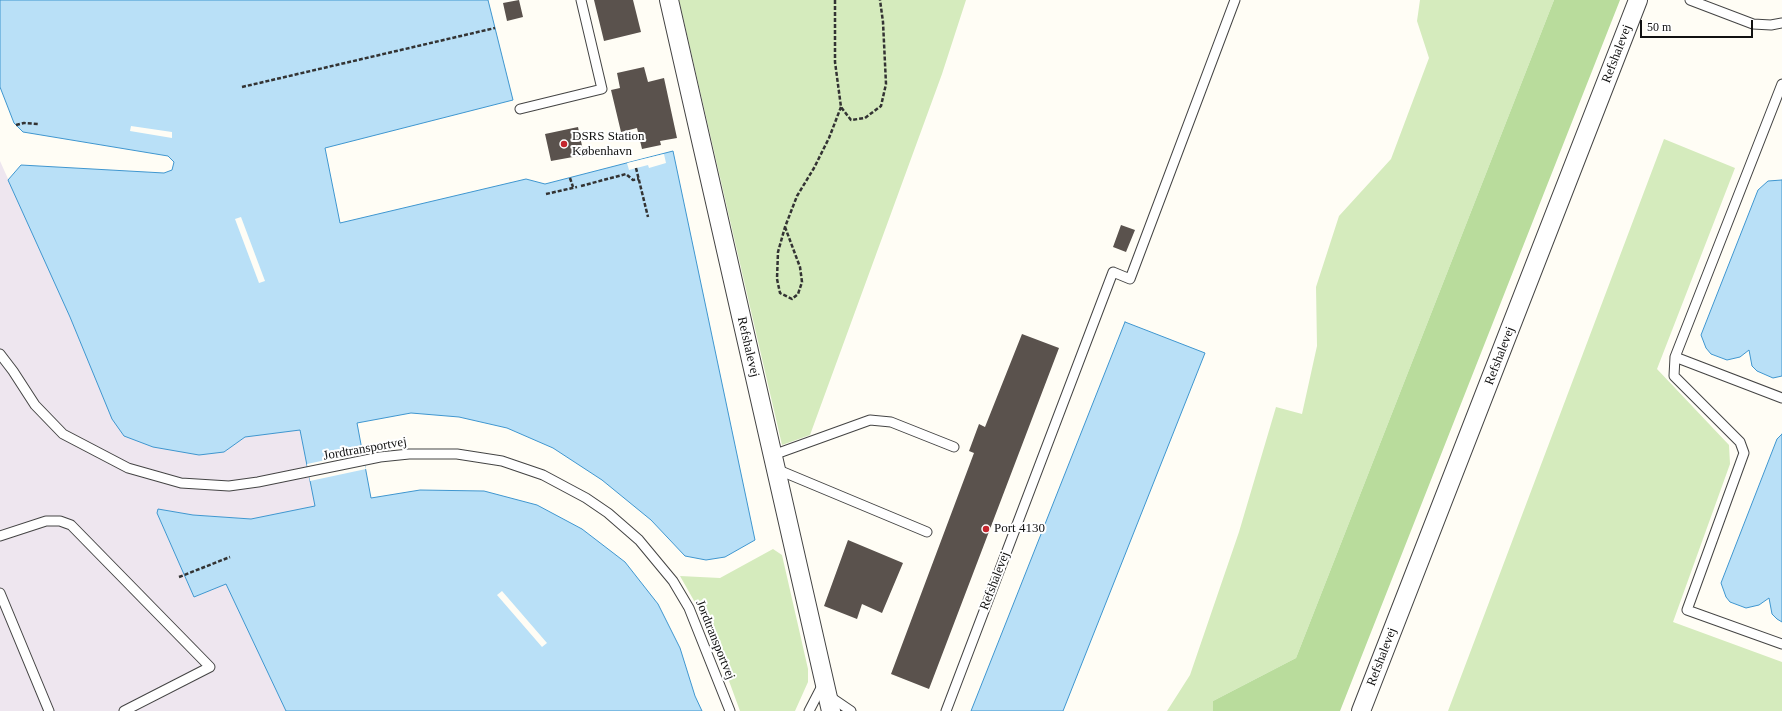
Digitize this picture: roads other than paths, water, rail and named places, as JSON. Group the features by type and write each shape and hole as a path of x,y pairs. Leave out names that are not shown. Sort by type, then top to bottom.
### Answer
{"street":[{"name":"Refshalevej","path":"669,0 828,696"},
{"name":"Refshalevej","path":"1361,711 1638,0"}],"lane":[{"path":"520,109 602,89 581,0"},
{"name":"Refshalevej","path":"946,711 1113,272 1130,279 1235,0"},
{"path":"1690,0 1753,24 1771,25 1782,22"},
{"path":"1782,84 1674,357 1674,376 1740,442 1744,453 1688,610 1782,644"},
{"name":"Jordtransportvej","path":"0,354 14,371 35,405 63,434 128,468 181,483 229,486 409,454 457,454 502,462 543,475 586,498 608,513 639,540 673,581 689,608 730,711"},
{"path":"1674,357 1782,398"},
{"path":"774,462 870,420 891,422 954,446"},
{"path":"774,462 927,532"},
{"path":"0,536 46,521 60,521 72,525 210,667 124,711"},
{"path":"0,593 49,711"},
{"path":"809,711 828,696 851,711"}],"water":[{"path":"0,0 488,0 513,100 325,148 340,223 526,179 545,184 673,151 755,540 725,557 706,560 685,556 651,520 602,480 553,448 507,428 459,417 411,413 357,423 371,498 420,490 484,491 537,505 582,529 625,562 658,604 680,648 695,696 702,711 286,711 226,584 194,597 157,513 158,509 193,515 251,519 315,506 300,430 245,437 224,452 199,455 153,447 124,436 112,419 70,317 8,180 21,165 164,173 172,170 174,162 168,156 23,132 14,123 0,87"},
{"path":"1782,180 1782,376 1773,378 1757,371 1752,366 1749,350 1740,357 1727,360 1711,354 1706,348 1701,335 1758,190 1768,181"},
{"path":"1125,322 1205,353 1063,711 971,711"},
{"path":"1782,434 1782,622 1772,614 1769,598 1759,605 1746,608 1730,602 1726,597 1721,583 1777,439"}],"place":[{"name":"DSRS Station København","path":"564,144"},
{"name":"Port 4130","path":"986,529"}]}
